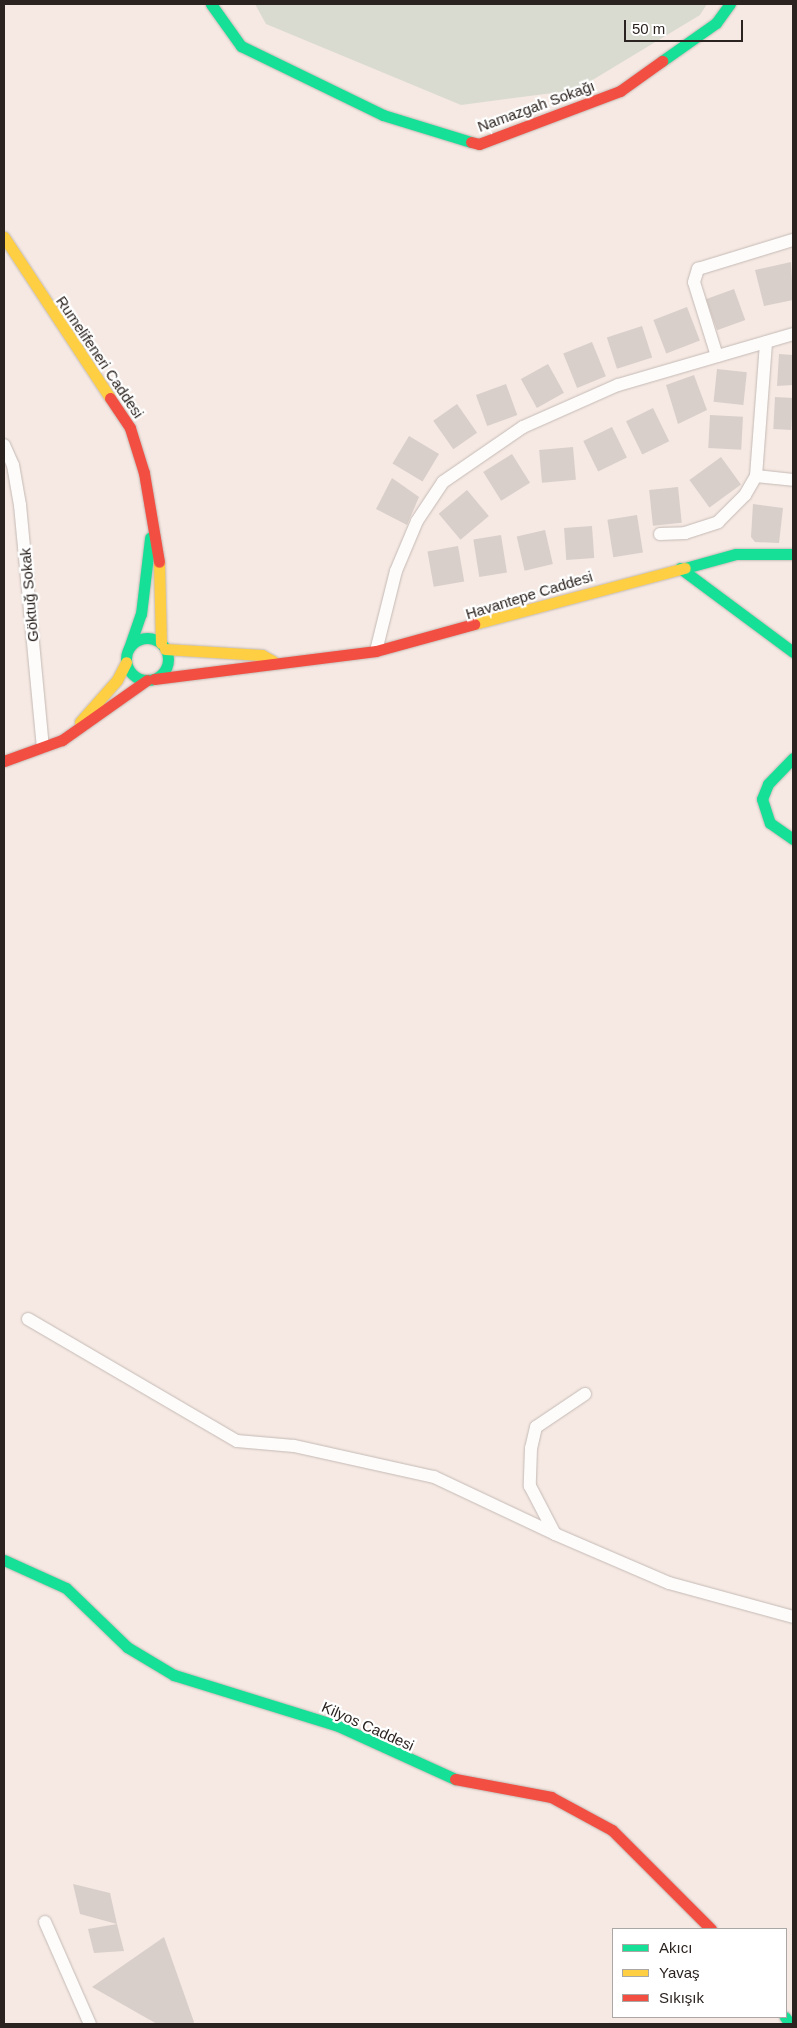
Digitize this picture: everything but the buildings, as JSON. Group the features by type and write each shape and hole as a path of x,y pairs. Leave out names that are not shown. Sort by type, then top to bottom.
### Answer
{"street":[{"name":"Namazgah Sokağı","path":"211,4 241,46 383,115 479,144 620,91 716,23 730,4"},
{"name":"Rumelifeneri Caddesi","path":"4,237 130,428 144,474 151,532 159,563 163,646"},
{"path":"717,356 694,282 698,269 793,240"},
{"path":"376,651 396,571 416,521 443,482 522,427 618,385 793,334"},
{"path":"660,534 685,533 718,522 745,495 756,476 766,342"},
{"name":"Göktuğ Sokak","path":"4,445 14,465 20,505 43,747"},
{"path":"756,476 793,480"},
{"name":"Rumelifeneri Caddesi","path":"129,648 141,614 151,532"},
{"name":"Havantepe Caddesi","path":"150,680 258,668 272,661 376,651 736,554 793,554"},
{"path":"680,568 793,652"},
{"path":"4,761 43,747 75,732 150,680 168,663 163,646 148,638 129,648 126,662 117,680 75,732"},
{"name":"Havantepe Caddesi","path":"163,646 262,655 272,661"},
{"path":"126,662 133,675 150,680"},
{"path":"793,758 768,784 762,799 770,823 793,839"},
{"path":"28,1320 237,1441 294,1446 434,1478 555,1534 669,1583 793,1617"},
{"path":"555,1534 530,1486 531,1448 536,1426 585,1394"},
{"name":"Kilyos Caddesi","path":"4,1560 66,1588 128,1647 174,1675 336,1725 447,1777 551,1797 612,1830 710,1928"},
{"path":"45,1922 90,2024"}],"shaded area":[{"path":"255,4 707,4 700,15 576,90 461,105 266,24"}],"traffic: fast":[{"path":"211,4 241,46 383,115 471,142"},
{"path":"662,61 716,23 730,4"},
{"path":"129,648 141,614 150,538"},
{"path":"685,568 736,554 793,554"},
{"path":"680,568 793,652"},
{"path":"143,638 151,638 162,644 168,659 162,674 151,680 143,680 132,674 126,663 126,655 132,644 143,638"},
{"path":"793,758 768,784 762,799 770,823 793,839"},
{"path":"4,1560 66,1588 127,1647 174,1675 336,1725 455,1779"},
{"path":"786,2018 790,2024"}],"traffic: slow":[{"path":"4,237 110,398"},
{"path":"159,562 161,643"},
{"path":"474,624 685,568"},
{"path":"165,649 262,655 273,661"},
{"path":"80,722 117,680 126,662"}],"traffic: jam":[{"path":"471,142 479,144 620,91 662,61"},
{"path":"110,398 130,428 144,473 159,562"},
{"path":"154,679 376,651 474,624"},
{"path":"4,761 62,740 147,680"},
{"path":"455,1779 551,1797 612,1830 710,1928"}]}
